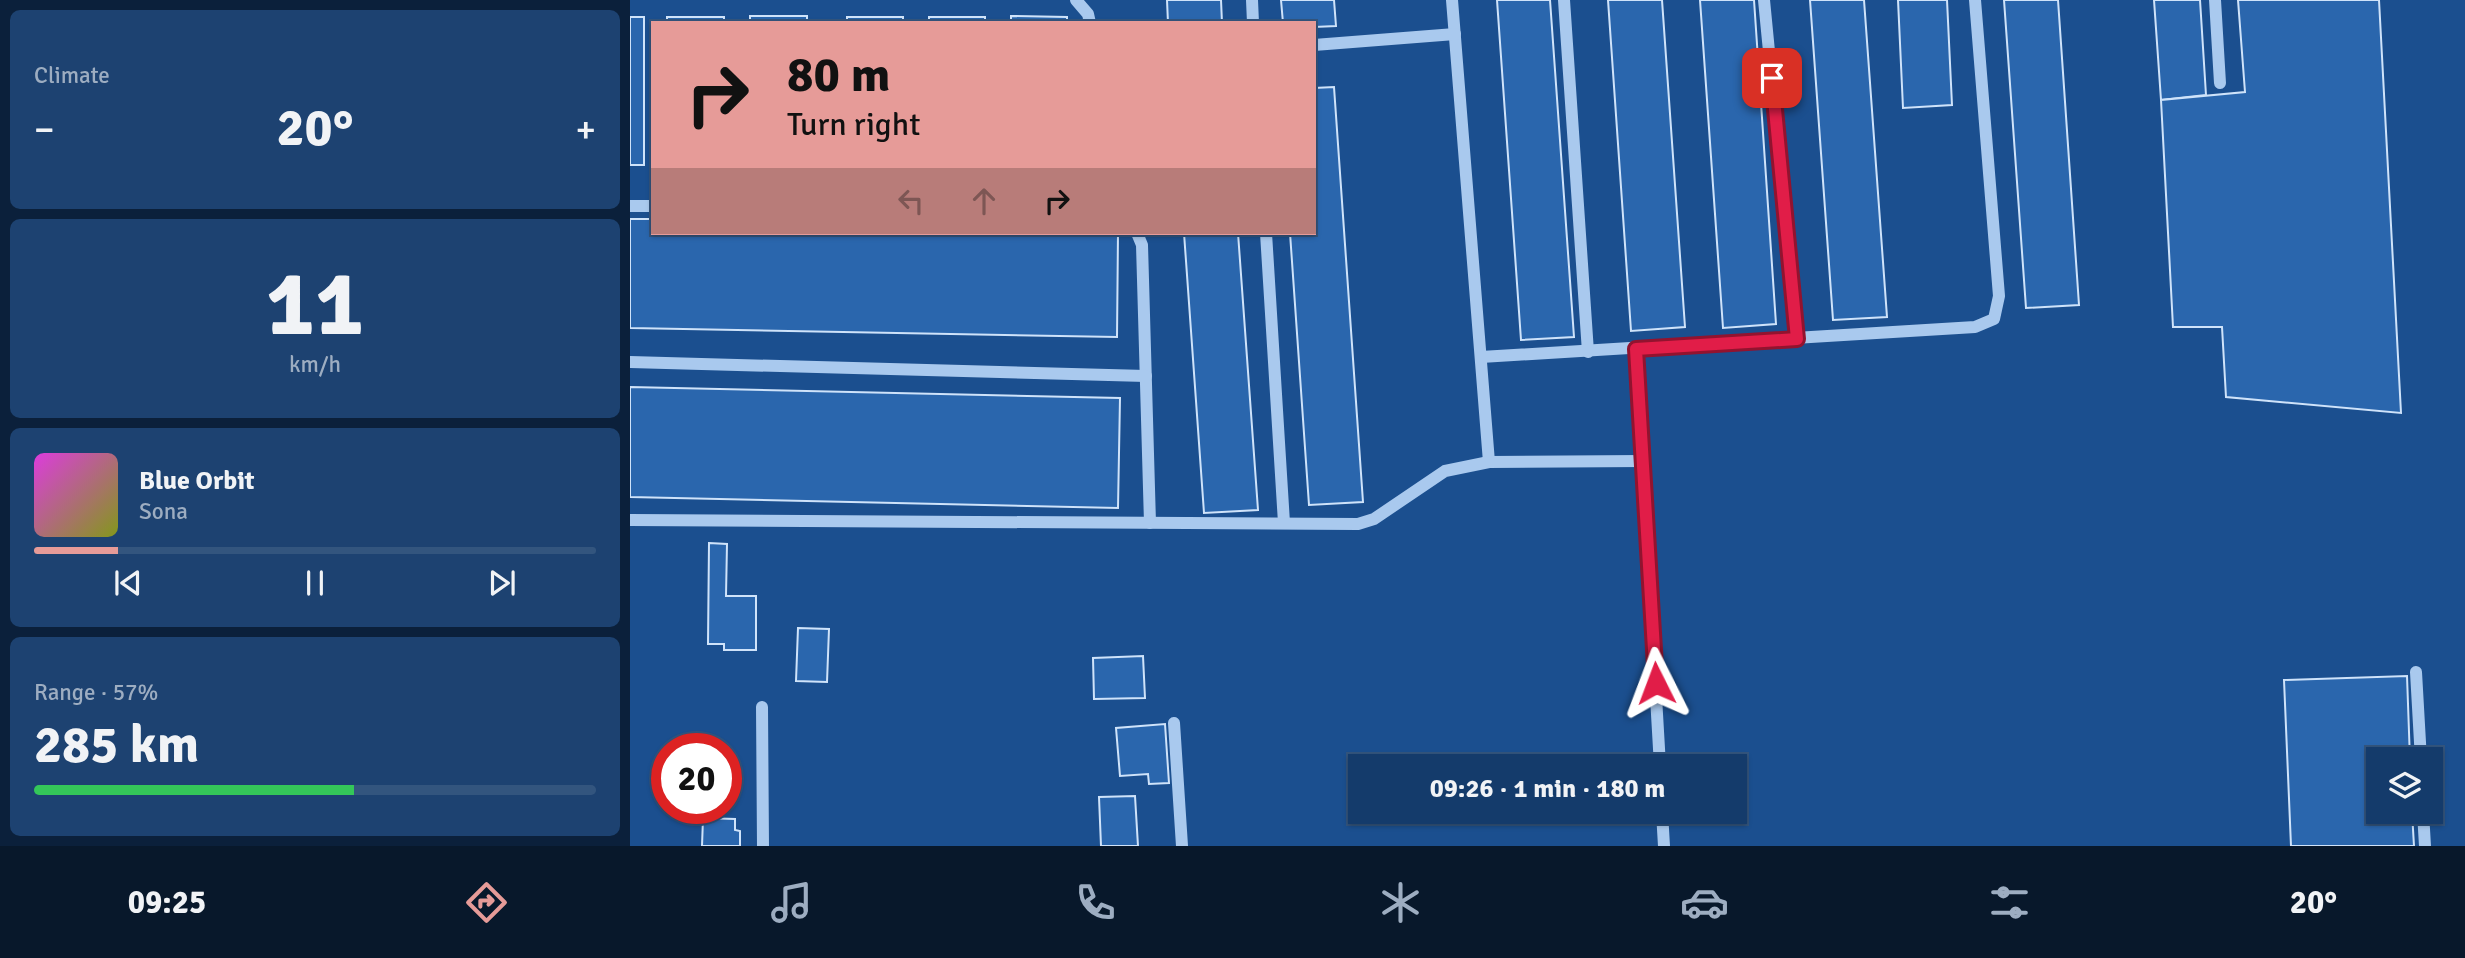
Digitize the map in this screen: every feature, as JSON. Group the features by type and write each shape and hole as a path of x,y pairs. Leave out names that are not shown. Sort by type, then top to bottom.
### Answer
{"street":[{"path":"1076,0 1090,21"},
{"path":"1252,0 1253,21"},
{"path":"1452,0 1489,462"},
{"path":"1564,0 1588,352"},
{"path":"1764,0 1797,339"},
{"path":"1481,357 1975,327 1994,319 1999,296 1975,0"},
{"path":"2216,0 2220,83"},
{"path":"1316,45 1455,34"},
{"path":"630,206 651,206"},
{"path":"1138,235 1142,246 1150,523"},
{"path":"1266,235 1284,523"},
{"path":"1636,349 1659,754"},
{"path":"630,362 1146,376"},
{"path":"630,520 1358,523 1374,519 1445,471 1489,462 1644,461"},
{"path":"2416,672 2420,747"},
{"path":"762,707 763,846"},
{"path":"1174,723 1182,846"},
{"path":"1663,824 1664,846"},
{"path":"2424,824 2425,846"}],"building":[{"path":"1167,0 1221,0 1222,21 1168,21"},
{"path":"1281,0 1334,0 1336,26 1316,27 1316,21 1283,21"},
{"path":"1497,0 1550,0 1574,337 1521,340"},
{"path":"1608,0 1662,0 1685,327 1631,331"},
{"path":"1700,0 1754,0 1776,324 1723,328"},
{"path":"1810,0 1864,0 1887,317 1833,320"},
{"path":"1898,0 1947,0 1952,105 1903,108"},
{"path":"2004,0 2058,0 2079,305 2026,308"},
{"path":"2154,0 2200,0 2206,95 2161,100"},
{"path":"2238,0 2379,0 2401,413 2226,397 2222,327 2173,327 2161,100 2245,92"},
{"path":"750,16 807,16 807,21 750,21"},
{"path":"1011,16 1067,17 1067,21 1011,21"},
{"path":"630,17 644,17 644,165 630,165"},
{"path":"667,17 724,17 724,21 667,21"},
{"path":"847,17 903,17 903,21 847,21"},
{"path":"929,17 985,17 985,21 929,21"},
{"path":"1334,87 1363,502 1309,505 1290,235 1316,235 1316,88"},
{"path":"630,219 651,219 651,235 1118,235 1117,337 630,328"},
{"path":"1184,235 1238,235 1258,510 1204,513"},
{"path":"630,387 1120,398 1118,508 630,497"},
{"path":"709,543 727,544 726,596 756,596 756,650 724,650 724,644 708,644"},
{"path":"798,628 829,629 827,682 796,681"},
{"path":"1143,656 1145,698 1094,699 1093,658"},
{"path":"2407,676 2410,747 2366,747 2366,824 2413,824 2414,846 2291,846 2284,680"},
{"path":"1165,724 1169,783 1149,784 1148,774 1120,776 1116,728"},
{"path":"1135,796 1138,846 1101,846 1099,797"},
{"path":"703,824 735,824 735,830 740,831 740,846 702,846"}],"route":[{"path":"1656,683 1636,349 1797,339 1772,78"}]}
